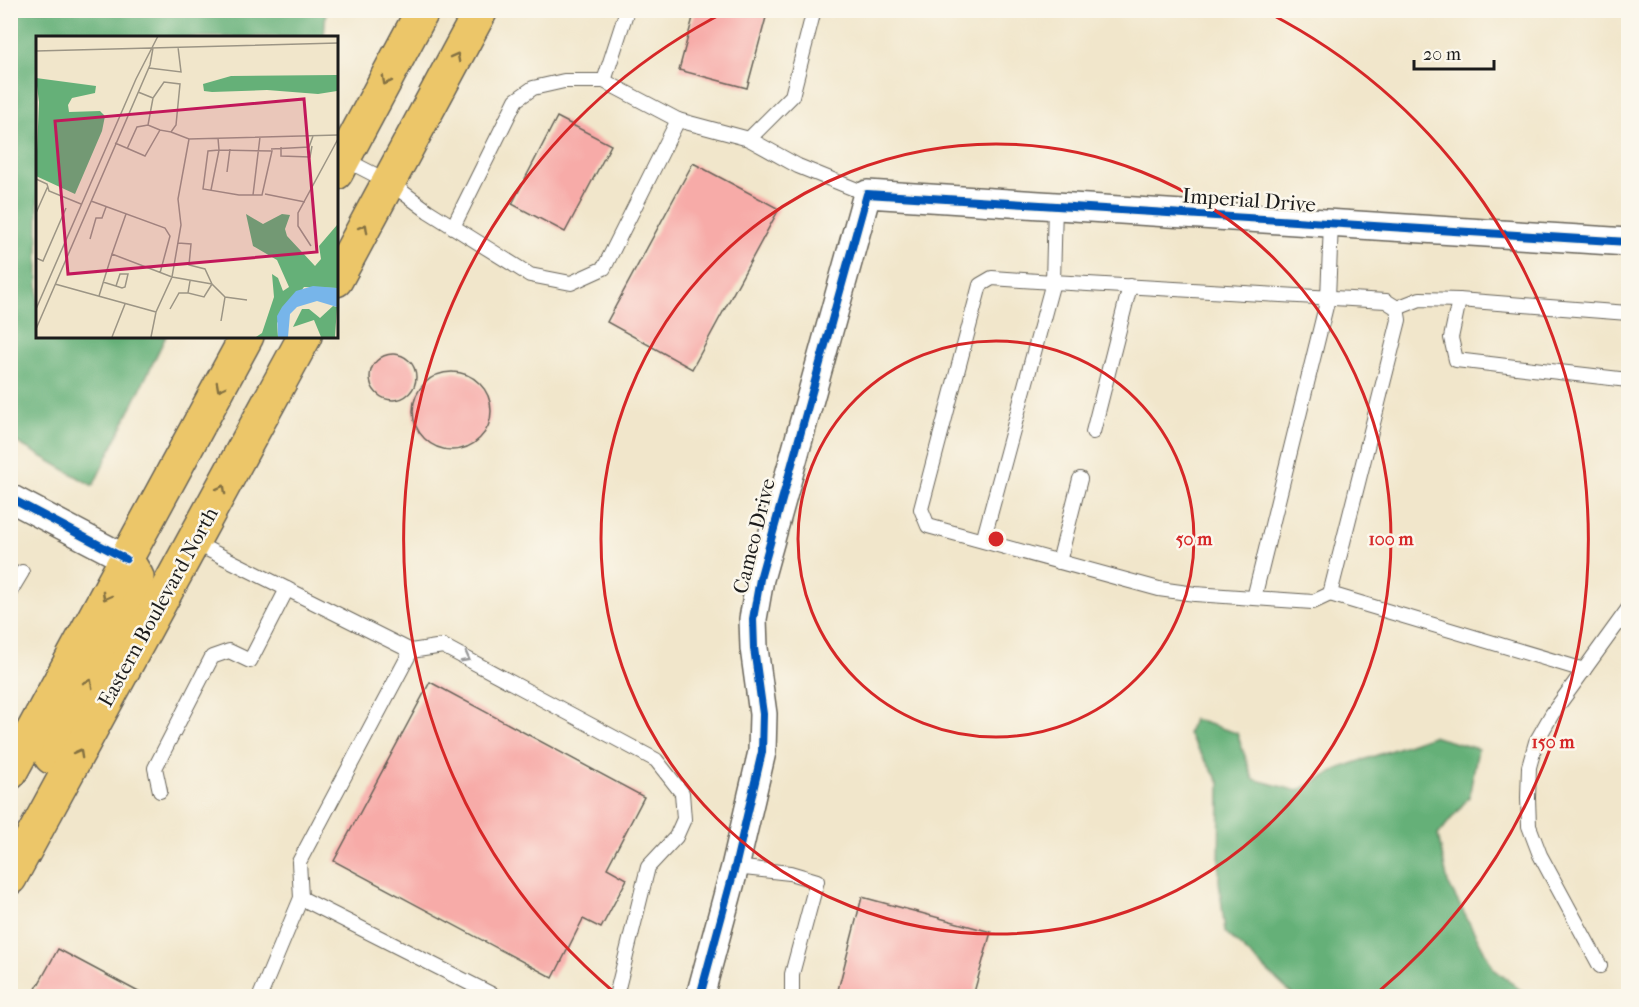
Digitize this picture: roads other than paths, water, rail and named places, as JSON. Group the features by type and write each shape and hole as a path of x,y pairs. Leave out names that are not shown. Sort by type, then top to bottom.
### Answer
{"main road":[{"path":"340,166 423,10"},
{"path":"338,276 481,10"},
{"path":"10,797 15,764 247,338"},
{"name":"Eastern Boulevard North","path":"10,878 305,338"},
{"path":"45,815 48,762 133,599 137,577 126,559"}],"street":[{"name":"Imperial Drive","path":"867,194 1629,242"},
{"name":"Cameo Drive","path":"700,996 735,867 762,752 763,714 754,648 753,619 760,579 867,194"},
{"path":"10,498 126,559"}],"lane":[{"path":"603,81 627,10"},
{"path":"749,139 792,96 814,10"},
{"path":"453,227 516,100 533,88 564,81 603,81 678,120 749,139 798,166 867,194"},
{"path":"340,166 389,182 428,211 530,275 571,283 603,268 678,120"},
{"path":"983,541 1053,282 1055,206"},
{"path":"1254,598 1328,298 1331,223"},
{"path":"1329,594 1399,320 1397,308 1386,301 992,278 980,285 921,509 928,526 1159,589 1195,594 1313,602 1329,594 1584,670"},
{"path":"1093,432 1130,286"},
{"path":"1397,308 1420,299 1629,313"},
{"path":"1460,300 1451,338 1456,360 1629,380"},
{"path":"1059,562 1080,479"},
{"path":"193,542 411,651 443,646 656,760 682,793 684,819 676,837 648,867 616,996"},
{"path":"10,592 22,572"},
{"path":"160,791 155,768 212,657 229,651 250,661 287,589"},
{"path":"1600,966 1540,855 1529,826 1529,766 1536,742 1552,714 1629,609"},
{"path":"260,996 300,898 299,862 411,651"},
{"path":"735,867 790,873 817,881 792,974 792,996"},
{"path":"300,898 495,996"}]}
